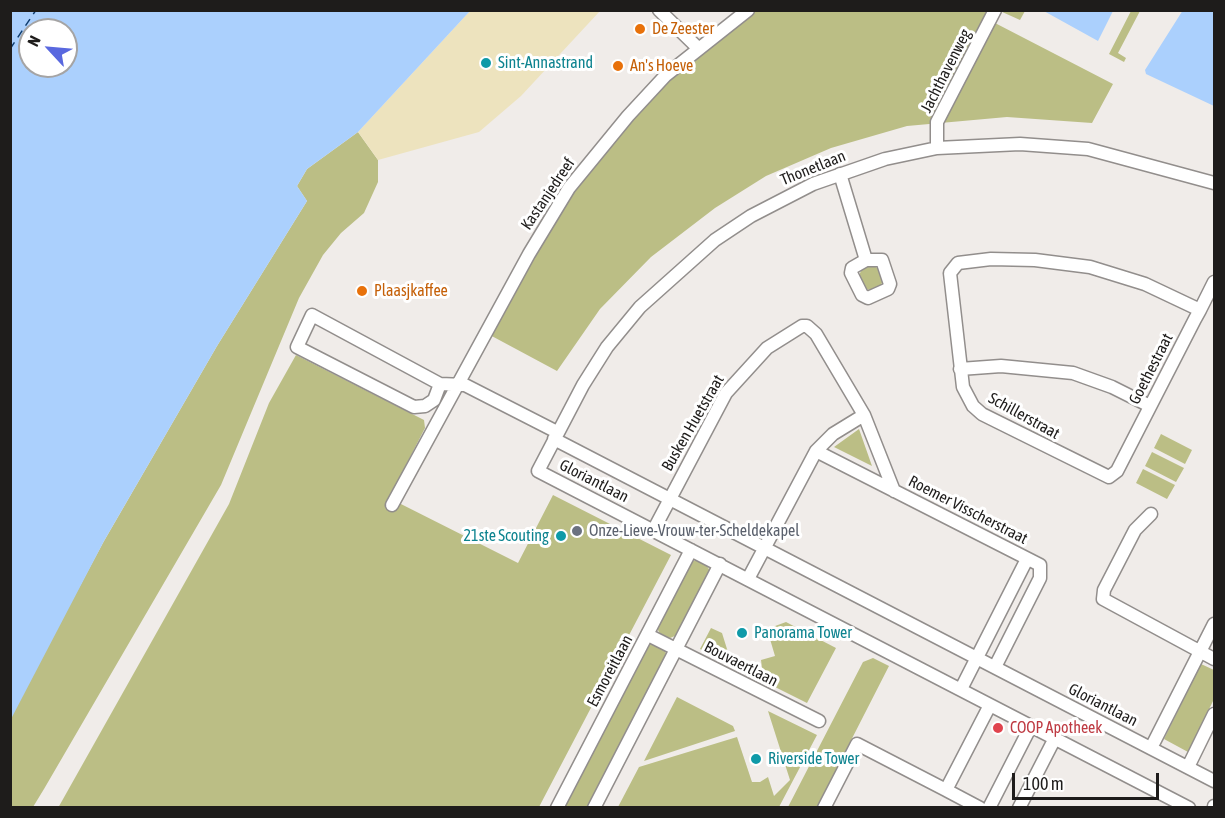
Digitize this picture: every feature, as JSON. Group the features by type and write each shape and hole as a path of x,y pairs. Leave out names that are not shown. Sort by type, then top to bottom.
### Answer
{"street":[{"path":"659,10 699,49"},
{"name":"Kastanjedreef","path":"392,505 544,228 569,188 627,116 666,75 748,10"},
{"name":"Jachthavenweg","path":"937,148 937,122 993,12"},
{"name":"Thonetlaan","path":"556,436 607,347 659,287 715,240 751,216 780,200 840,174 885,159 937,148 1020,144 1088,149 1215,183"},
{"path":"840,174 866,260"},
{"name":"Thonetlaan","path":"1188,177 1215,191"},
{"name":"Schillerstraat","path":"1117,471 1109,477 1103,476 982,414 966,395 960,369 950,273 958,263 991,259 1035,260 1090,267 1145,284 1200,310"},
{"name":"Goethestraat","path":"1117,471 1215,282"},
{"name":"Gloriantlaan","path":"440,384 434,400 425,406 414,407 297,346 312,315 440,384 465,385 669,499 1215,781"},
{"name":"Busken Huetstraat","path":"653,531 726,393 760,355 797,327 807,326 816,334 864,415"},
{"path":"960,369 1000,366 1073,373 1112,387 1150,406"},
{"path":"748,579 816,452 833,434 864,415"},
{"name":"Roemer Visscherstraat","path":"864,415 894,491"},
{"name":"Gloriantlaan","path":"556,436 538,471 1189,807"},
{"name":"Roemer Visscherstraat","path":"816,452 1040,565 1042,574 994,667"},
{"path":"1151,514 1135,530 1104,590 1103,599 1215,659"},
{"name":"Esmoreitlaan","path":"557,807 692,550"},
{"name":"Roemer Visscherstraat","path":"977,658 1028,559"},
{"path":"594,807 720,564"},
{"path":"1151,748 1215,624"},
{"name":"Bouvaertlaan","path":"648,635 819,722"},
{"path":"961,689 977,658"},
{"path":"946,790 990,705"},
{"path":"1188,767 1215,714"},
{"path":"989,807 1031,726"},
{"path":"1020,807 1055,738"},
{"path":"824,807 857,744 980,807"}],"green space":[{"path":"754,11 1000,11 995,23 1113,84 1092,123 1007,117 907,126 831,148 766,176 715,208 651,257 600,309 557,371 488,334 562,205 589,169 670,77"},
{"path":"1000,11 1025,11 1020,20"},
{"path":"1131,11 1140,11 1118,53 1126,58 1124,62 1109,54"},
{"path":"358,132 378,160 378,182 364,213 341,233 323,255 299,298 221,485 44,789 33,807 11,807 10,719 30,679 104,541 217,346 307,201 297,186 307,169"},
{"path":"871,266 876,267 882,273 882,283 876,289 871,290 866,289 860,283 859,278 860,273 866,267"},
{"path":"296,355 424,420 425,428 389,498 518,563 553,495 671,555 539,807 58,808 229,504 269,403"},
{"path":"859,429 872,466 834,447"},
{"path":"1161,434 1192,450 1185,464 1154,448"},
{"path":"1152,452 1184,468 1176,482 1145,466"},
{"path":"1143,469 1175,485 1167,499 1136,483"},
{"path":"696,560 707,566 710,571 675,636 670,638 660,634 657,628 691,562"},
{"path":"786,622 836,648 807,703 741,670 762,668 761,660 775,656 767,629"},
{"path":"711,628 722,633 732,665 700,649"},
{"path":"650,644 665,650 666,654 587,807 564,808"},
{"path":"873,658 889,666 817,807 788,807 863,662"},
{"path":"1201,664 1214,670 1214,699 1188,752 1164,739"},
{"path":"677,697 733,726 735,731 644,761"},
{"path":"768,711 817,735 779,807 618,807 639,767 737,737 752,782 760,782 768,777 774,796 790,780"}],"sand":[{"name":"Sint-Annastrand","path":"470,11 600,11 521,96 479,132 378,160 358,132"}],"water":[{"path":"11,10 470,11 358,132 307,169 297,186 307,201 217,346 104,541 11,719"},
{"path":"1042,10 1113,10 1113,11 1098,41"},
{"path":"1183,10 1214,11 1214,106 1146,74 1145,70"}],"ferry route":[{"path":"10,49 36,10"}],"place":[{"name":"De Zeester","path":"640,29"},
{"name":"Sint-Annastrand","path":"486,63"},
{"name":"An's Hoeve","path":"618,66"},
{"name":"Plaasjkaffee","path":"362,291"},
{"name":"Onze-Lieve-Vrouw-ter-Scheldekapel","path":"577,531"},
{"name":"21ste Scouting","path":"561,536"},
{"name":"Panorama Tower","path":"742,633"},
{"name":"COOP Apotheek","path":"998,728"},
{"name":"Riverside Tower","path":"756,759"}]}
